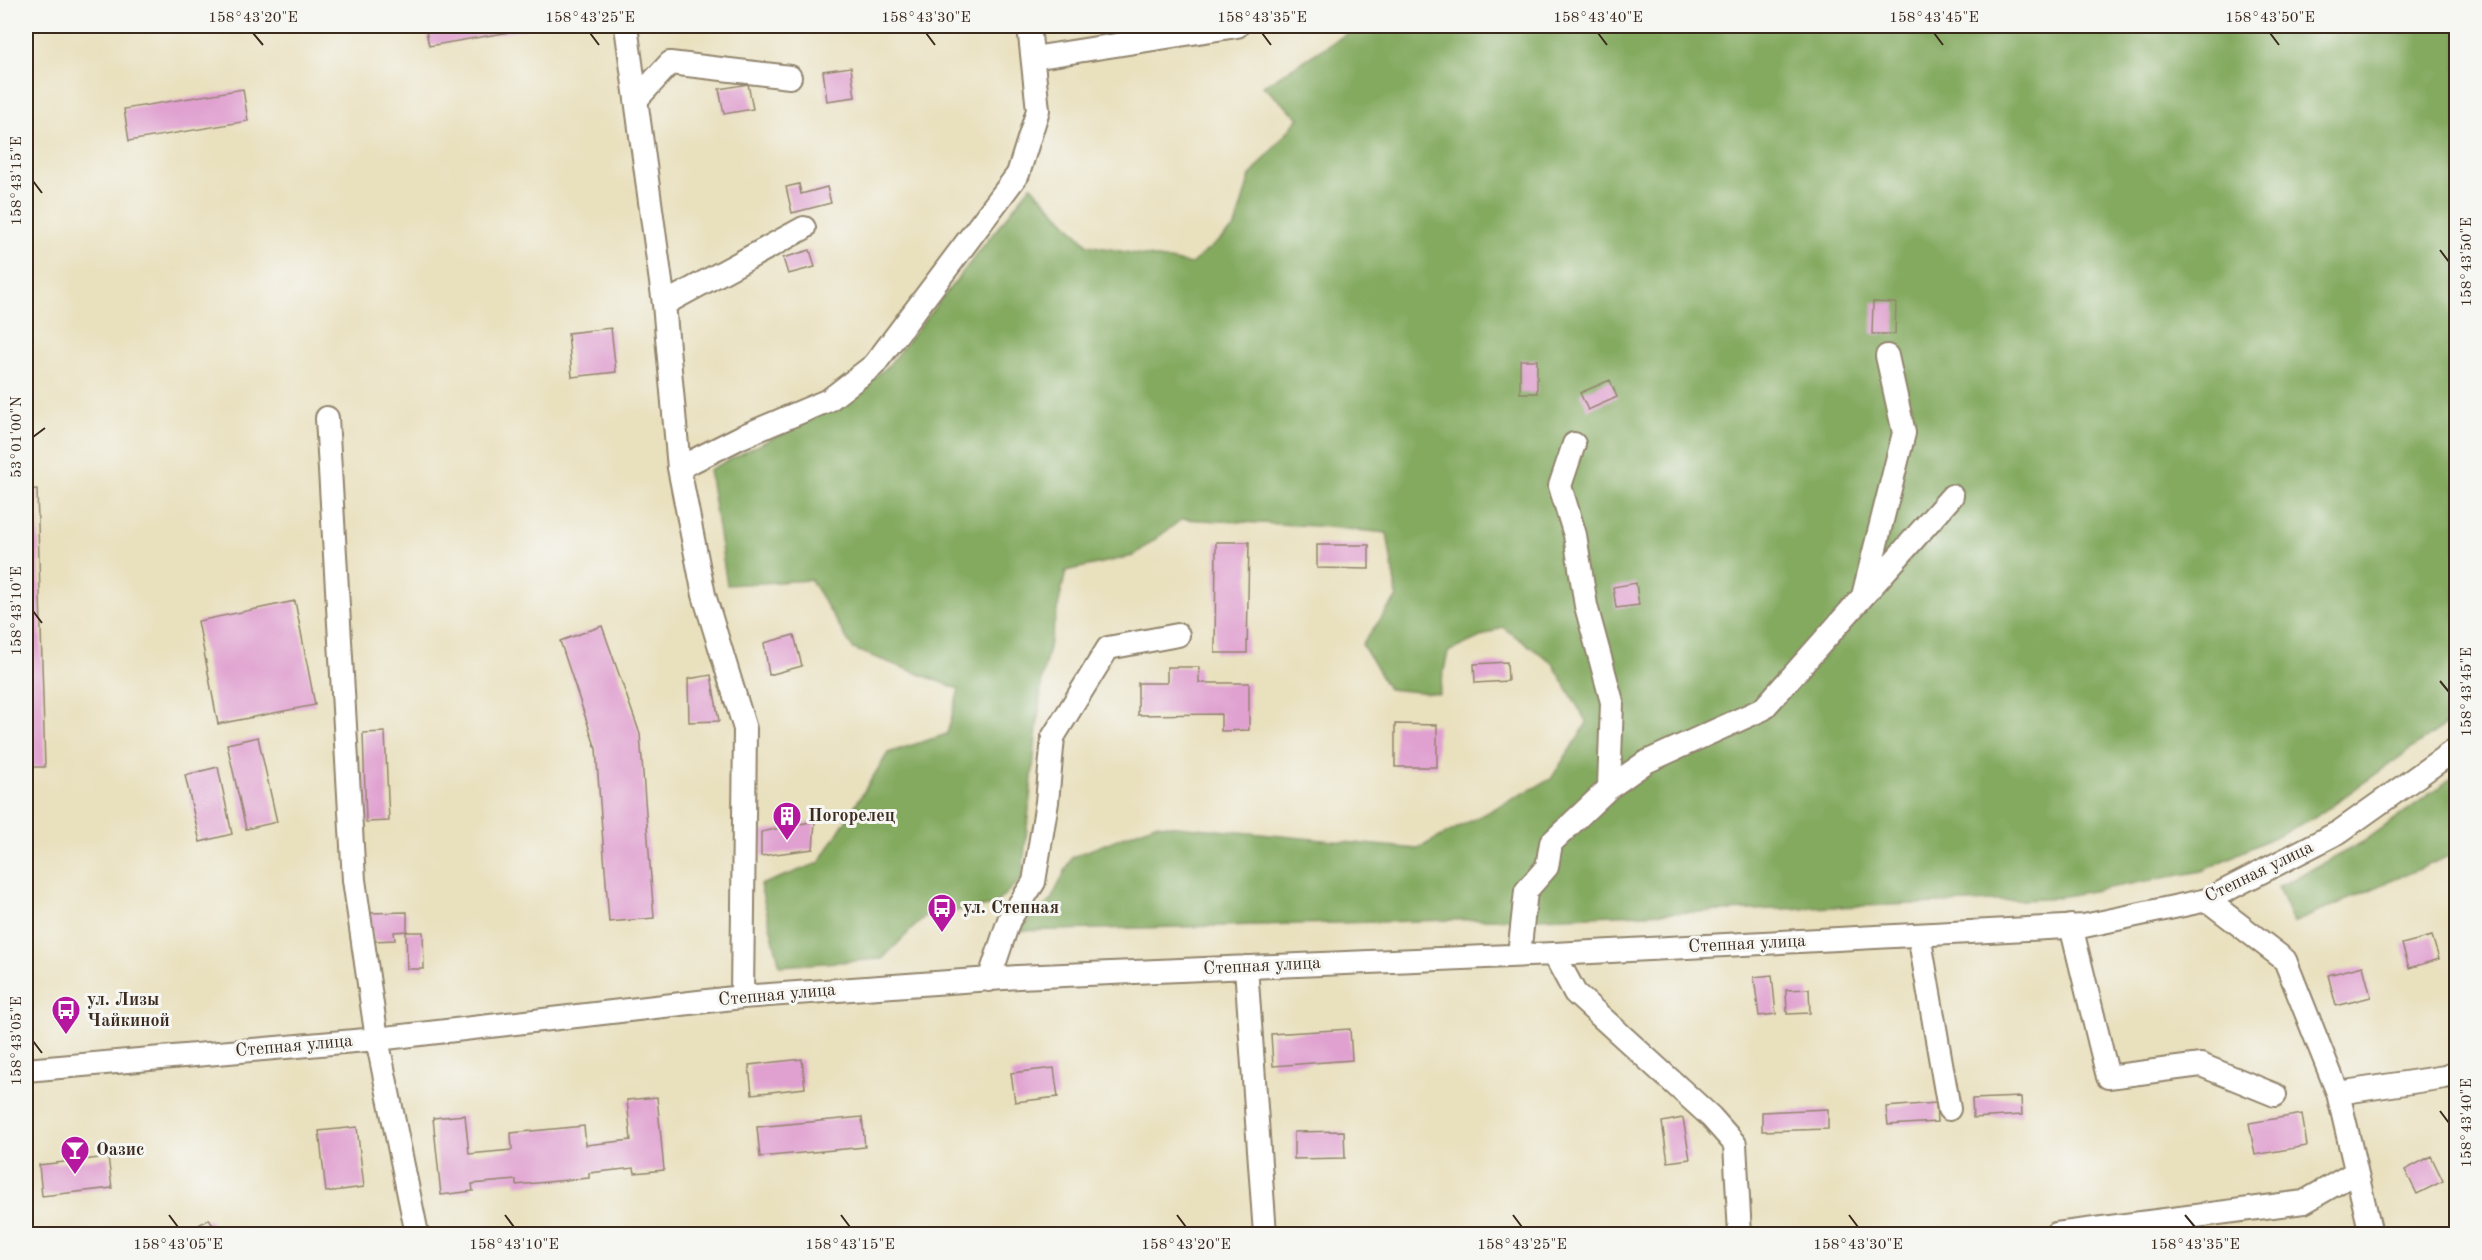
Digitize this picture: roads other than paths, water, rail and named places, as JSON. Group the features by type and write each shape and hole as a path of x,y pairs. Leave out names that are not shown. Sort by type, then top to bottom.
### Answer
{"street":[{"path":"626,26 664,304 679,468 704,595 745,729 742,997"},
{"path":"679,468 741,437 829,400 874,365 1018,174 1038,110 1029,26"},
{"path":"1032,58 1237,26"},
{"path":"636,100 670,63 790,77"},
{"path":"664,304 804,228"},
{"path":"1863,596 1904,433 1887,356"},
{"path":"327,418 354,880 377,1039 417,1234"},
{"path":"1574,444 1560,486 1575,535 1586,606 1612,702 1609,788"},
{"path":"1519,955 1526,891 1547,867 1551,843 1609,788 1646,762 1763,708 1952,496"},
{"path":"989,980 1009,920 1034,882 1047,802 1053,738 1108,648 1178,635"},
{"name":"Степная улица","path":"26,1070 377,1039 742,997 989,980 1554,954 2071,926 2207,900 2339,832 2457,748"},
{"path":"2207,900 2285,960 2338,1093 2371,1234"},
{"path":"2071,926 2108,1077 2201,1065 2275,1095"},
{"path":"1919,935 1949,1109"},
{"path":"1554,954 1575,993 1711,1117 1735,1144 1740,1234"},
{"path":"1246,967 1265,1234"},
{"path":"2338,1093 2445,1077 2457,1073"},
{"path":"2056,1234 2304,1202 2356,1172"}],"place":[{"name":"Погорелец","path":"787,842"},
{"name":"ул. Степная","path":"942,934"},
{"name":"ул. Лизы Чайкиной","path":"66,1036"},
{"name":"Оазис","path":"75,1176"}]}
